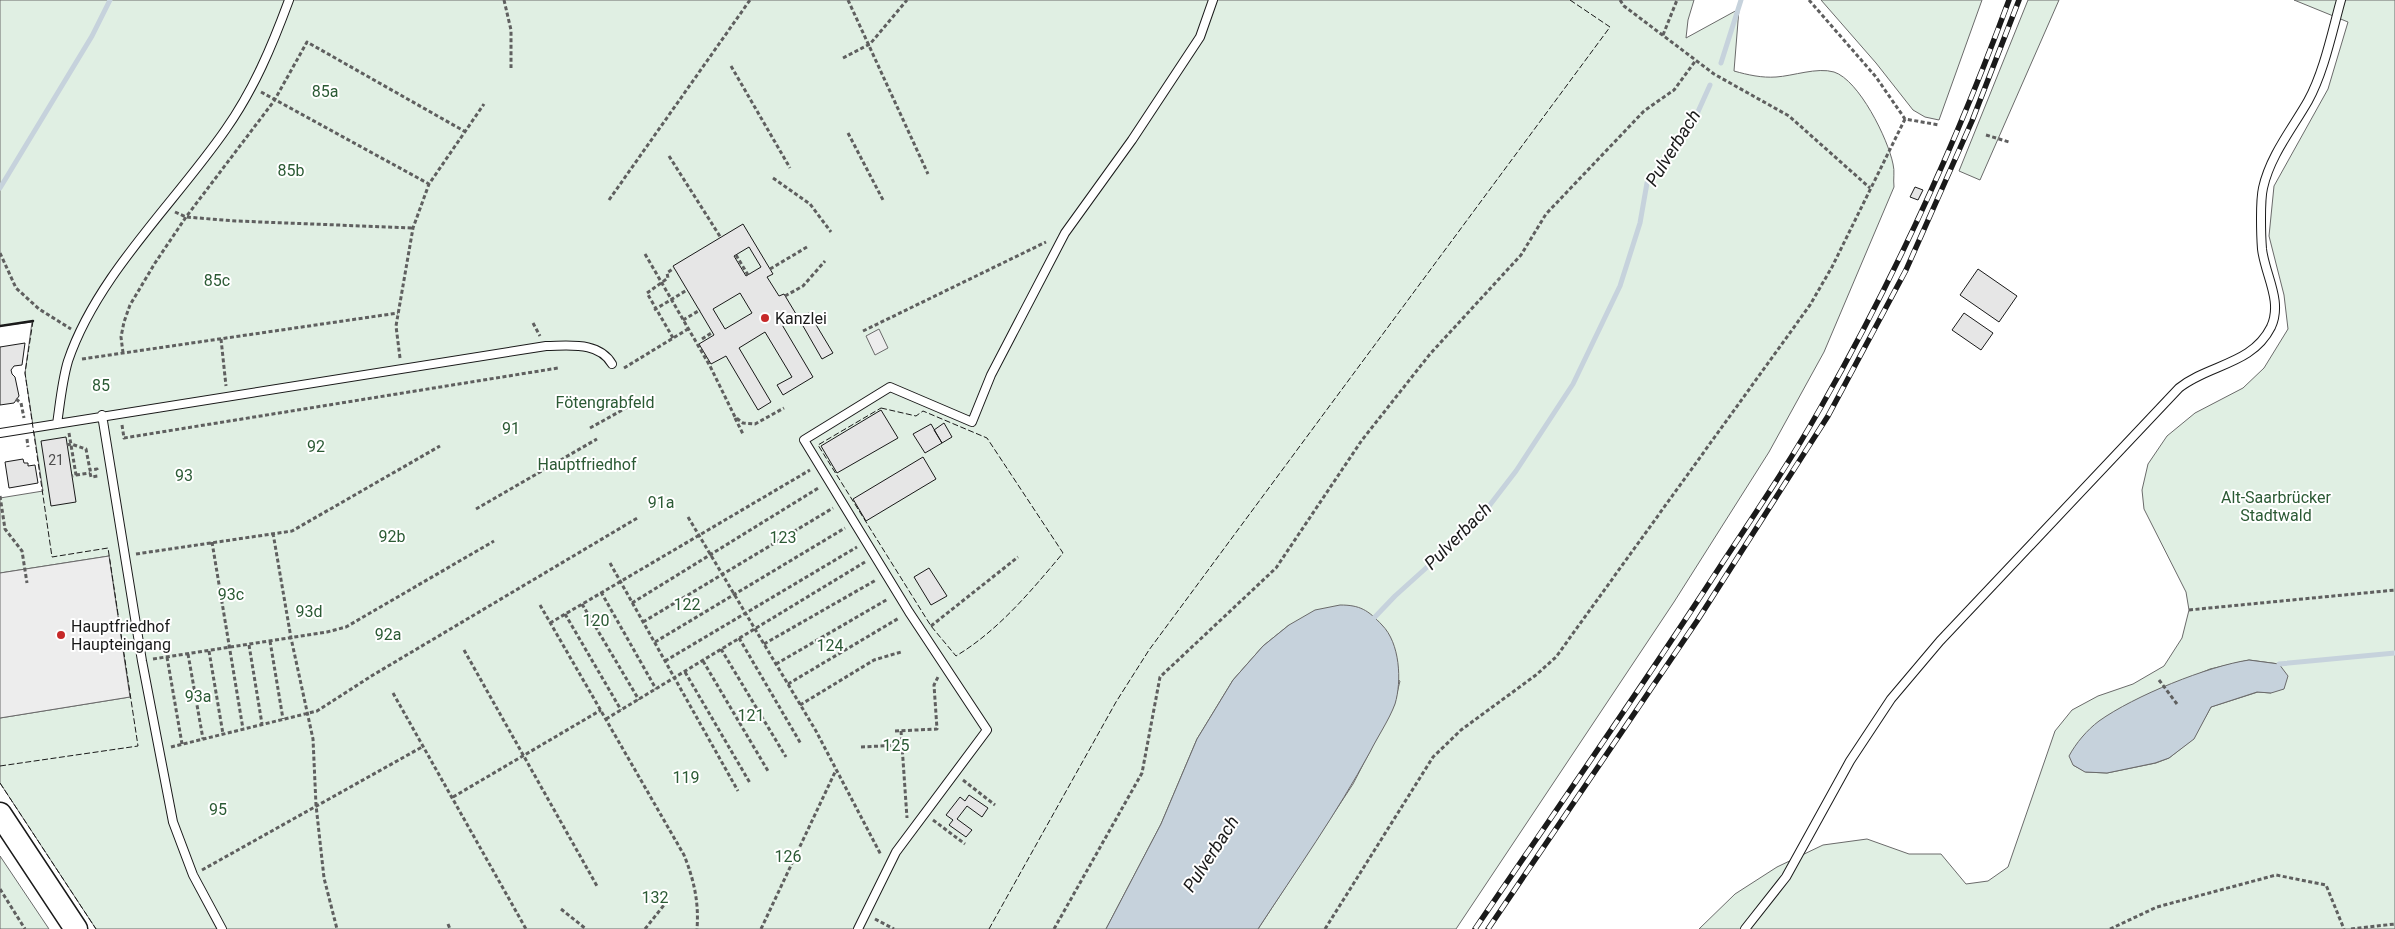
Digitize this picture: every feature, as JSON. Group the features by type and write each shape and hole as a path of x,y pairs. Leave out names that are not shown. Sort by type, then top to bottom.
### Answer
{"main road":[{"path":"0,814 76,929"}],"lane":[{"path":"57,424 68,361 89,314 165,207 225,130 252,87 272,46 289,0"},
{"path":"858,929 888,867 908,835 987,730 908,612 804,440 890,387 972,422 991,375 1065,234 1132,140 1200,37 1212,0"},
{"path":"1745,929 1786,877 1870,729 1913,671 2179,388 2204,372 2222,368 2245,357 2262,341 2271,326 2276,310 2262,250 2262,189 2289,129 2308,100 2327,51 2341,0"},
{"path":"0,433 120,412 546,346 590,347 601,350 612,364"},
{"path":"102,415 142,661 173,822 193,875 222,929"}],"path":[{"path":"504,0 511,30 512,68"},
{"path":"609,200 750,0"},
{"path":"848,0 870,44 928,174"},
{"path":"844,58 870,44 907,0"},
{"path":"1620,0 1714,74 1790,116 1870,188"},
{"path":"1663,35 1677,0"},
{"path":"1809,0 1876,76 1906,118 1939,125"},
{"path":"123,353 121,336 130,305 186,217 274,101 307,42 464,131"},
{"path":"1054,929 1142,773 1160,676 1276,568 1362,440 1430,354 1521,255 1546,214 1644,111 1674,90 1696,60"},
{"path":"732,66 790,168"},
{"path":"252,87 274,101 429,184"},
{"path":"401,369 396,326 413,228 429,184 484,104"},
{"path":"1324,929 1433,757 1461,730 1536,675 1556,657 1608,587 1810,305 1836,259 1906,118"},
{"path":"848,133 882,200"},
{"path":"1986,135 2010,142"},
{"path":"669,156 721,238"},
{"path":"773,178 810,204 831,232"},
{"path":"165,207 186,217 236,221 413,228"},
{"path":"864,331 1065,234"},
{"path":"770,269 807,247"},
{"path":"0,253 16,288 39,309 80,334"},
{"path":"645,254 696,343 743,434"},
{"path":"736,255 748,275"},
{"path":"785,296 803,286 825,261"},
{"path":"673,338 655,310 647,293 668,278 667,273 674,268"},
{"path":"655,310 687,290"},
{"path":"683,320 700,310"},
{"path":"80,360 398,313"},
{"path":"617,372 688,329"},
{"path":"696,343 713,332"},
{"path":"221,339 227,396"},
{"path":"120,412 124,438 558,368"},
{"path":"16,399 21,403 25,429"},
{"path":"590,428 635,403"},
{"path":"735,417 743,423 756,424 784,408"},
{"path":"67,422 74,475 96,469 101,490 116,500"},
{"path":"476,509 597,440"},
{"path":"69,444 86,449 91,477 98,476"},
{"path":"125,556 292,531 440,446"},
{"path":"550,623 819,464"},
{"path":"632,603 829,482"},
{"path":"0,496 5,529 22,551 27,583"},
{"path":"643,622 842,503"},
{"path":"158,750 317,711 373,675 639,517"},
{"path":"688,517 788,684 888,867"},
{"path":"654,642 854,523"},
{"path":"274,533 291,638 313,739 316,805 324,878 337,929"},
{"path":"142,661 328,632 346,626 494,541"},
{"path":"212,542 228,648 243,729"},
{"path":"665,661 866,542"},
{"path":"606,719 874,556"},
{"path":"922,633 1018,557"},
{"path":"610,563 738,791"},
{"path":"764,644 886,575"},
{"path":"2189,610 2395,590"},
{"path":"602,592 656,689"},
{"path":"776,664 897,594"},
{"path":"582,604 639,700"},
{"path":"540,605 684,855 693,878 698,902 697,929"},
{"path":"788,684 908,612"},
{"path":"565,614 621,710"},
{"path":"740,638 801,744"},
{"path":"270,641 283,720"},
{"path":"249,645 262,724"},
{"path":"721,649 786,757"},
{"path":"464,650 597,886"},
{"path":"208,651 223,734"},
{"path":"800,705 874,660 900,652"},
{"path":"188,654 202,739"},
{"path":"167,657 182,744"},
{"path":"702,661 768,771"},
{"path":"895,731 937,729 934,685 943,665"},
{"path":"685,672 750,783"},
{"path":"2159,680 2177,704"},
{"path":"393,693 526,929"},
{"path":"453,797 601,710"},
{"path":"901,731 908,835"},
{"path":"861,748 902,744"},
{"path":"193,875 422,747"},
{"path":"761,929 836,770"},
{"path":"955,774 995,805"},
{"path":"931,819 965,844"},
{"path":"2110,929 2157,907 2276,875 2326,885 2344,929"},
{"path":"0,889 25,929"},
{"path":"645,929 668,900"},
{"path":"561,909 586,929"},
{"path":"866,914 894,929"},
{"path":"448,924 450,929"},
{"path":"2351,929 2395,924"}],"green space":[{"name":"Hauptfriedhof","path":"0,0 1694,0 1688,20 1686,38 1739,9 1734,71 1755,76 1771,77 1827,71 1844,77 1862,98 1879,126 1893,164 1894,187 1824,352 1769,452 1674,602 1456,929 1258,929 1353,784 1394,705 1400,681 1289,625 1263,646 1233,680 1197,739 1161,824 1106,929 96,929 0,783 0,718 130,697 109,556 0,573 0,498 43,491 25,373 32,322 0,326"},
{"path":"1821,0 1982,0 1939,120 1925,117 1913,110 1876,63"},
{"path":"2028,0 2059,0 1980,180 1959,171"},
{"name":"Alt-Saarbrücker Stadtwald","path":"2294,0 2395,0 2395,929 1699,929 1735,894 1777,867 1823,845 1867,839 1909,854 1941,854 1966,884 1988,881 2008,867 2055,731 2072,710 2098,696 2133,684 2164,666 2182,638 2189,610 2186,592 2144,509 2142,490 2148,464 2167,436 2195,413 2243,388 2264,368 2288,329 2284,295 2269,236 2274,186 2328,89 2348,22","holes":["2249,660 2279,664 2271,693 2258,692 2211,707 2193,739 2169,758 2156,763 2107,773 2086,772 2073,765 2126,705 2210,669"]},
{"path":"0,856 49,929 0,929"}],"shaded area":[{"path":"879,329 888,348 875,355 866,336"},
{"name":"Hauptfriedhof Haupteingang","path":"109,556 130,697 0,718 0,573"}],"water":[{"path":"1340,605 1358,607 1368,612 1382,625 1393,642 1399,674 1395,704 1387,722 1344,797 1258,929 1106,929 1161,824 1197,739 1233,680 1263,646 1289,625 1315,610"},
{"path":"2249,660 2279,664 2288,676 2284,689 2271,693 2257,692 2211,707 2194,739 2169,758 2155,763 2107,773 2085,772 2073,765 2069,756 2078,742 2099,721 2114,711 2151,692 2193,675 2232,663"}],"building":[{"path":"1915,187 1923,190 1918,200 1910,197"},
{"name":"Kanzlei","path":"743,224 773,274 767,277 779,296 784,294 796,314 781,323 813,377 783,395 777,385 792,377 765,332 739,348 771,402 758,410 726,356 711,364 699,344 714,335 673,266","holes":["749,247 761,267 746,276 734,256","740,293 752,313 725,329 713,309"]},
{"path":"1978,269 2017,296 1999,322 1960,295"},
{"path":"809,313 833,353 822,359 799,319"},
{"path":"1964,313 1993,333 1981,350 1952,330"},
{"path":"25,343 22,365 14,366 11,370 15,377 19,396 14,403 0,405 0,347"},
{"path":"881,410 898,438 837,473 821,446"},
{"path":"944,423 952,437 942,443 934,430"},
{"path":"931,424 942,443 925,453 913,434"},
{"path":"66,437 76,502 51,506 41,441"},
{"path":"923,457 936,479 866,521 853,499"},
{"path":"23,459 24,463 28,463 28,466 35,465 38,483 9,488 5,462"},
{"path":"929,568 947,596 931,605 914,577"},
{"path":"969,795 988,808 982,817 967,806 957,819 972,830 966,837 949,825 953,820 946,815 960,797 965,801"}],"waterway":[{"path":"0,188 92,36 110,0"},
{"name":"Pulverbach","path":"1721,63 1741,0"},
{"name":"Pulverbach","path":"1372,620 1395,596 1476,523 1516,471 1573,384 1620,286 1640,223 1647,183 1692,125 1710,85"},
{"path":"2279,664 2395,653"}],"railway":[{"path":"1475,929 1693,608 1798,446 1821,407 1874,308 1923,208 1968,105 2009,0"},
{"path":"1488,929 1697,621 1828,416 1906,270 1972,121 2019,0"}],"fence":[{"path":"989,929 1116,702 1149,650 1610,27 1570,0"},
{"path":"0,766 138,746 108,548 52,557 25,373 33,321"},
{"path":"881,408 916,416 923,411 987,438 1063,553 1014,609 972,646 956,656 931,626 818,445 881,408"},
{"path":"0,783 96,929"}],"wall":[{"path":"0,326 33,321"}],"place":[{"name":"Kanzlei","path":"765,318"},
{"name":"Hauptfriedhof Haupteingang","path":"61,635"}],"park label":[{"name":"85a","path":"325,91"},
{"name":"85b","path":"291,170"},
{"name":"85c","path":"217,280"},
{"name":"85","path":"101,385"},
{"name":"Fötengrabfeld","path":"605,402"},
{"name":"91","path":"511,428"},
{"name":"92","path":"316,446"},
{"name":"93","path":"184,475"},
{"name":"91a","path":"661,502"},
{"name":"92b","path":"392,536"},
{"name":"123","path":"783,537"},
{"name":"93c","path":"231,594"},
{"name":"122","path":"687,604"},
{"name":"93d","path":"309,611"},
{"name":"120","path":"596,620"},
{"name":"92a","path":"388,634"},
{"name":"124","path":"830,645"},
{"name":"93a","path":"198,696"},
{"name":"121","path":"751,715"},
{"name":"125","path":"896,745"},
{"name":"119","path":"686,777"},
{"name":"95","path":"218,809"},
{"name":"126","path":"788,856"},
{"name":"132","path":"655,897"}]}
